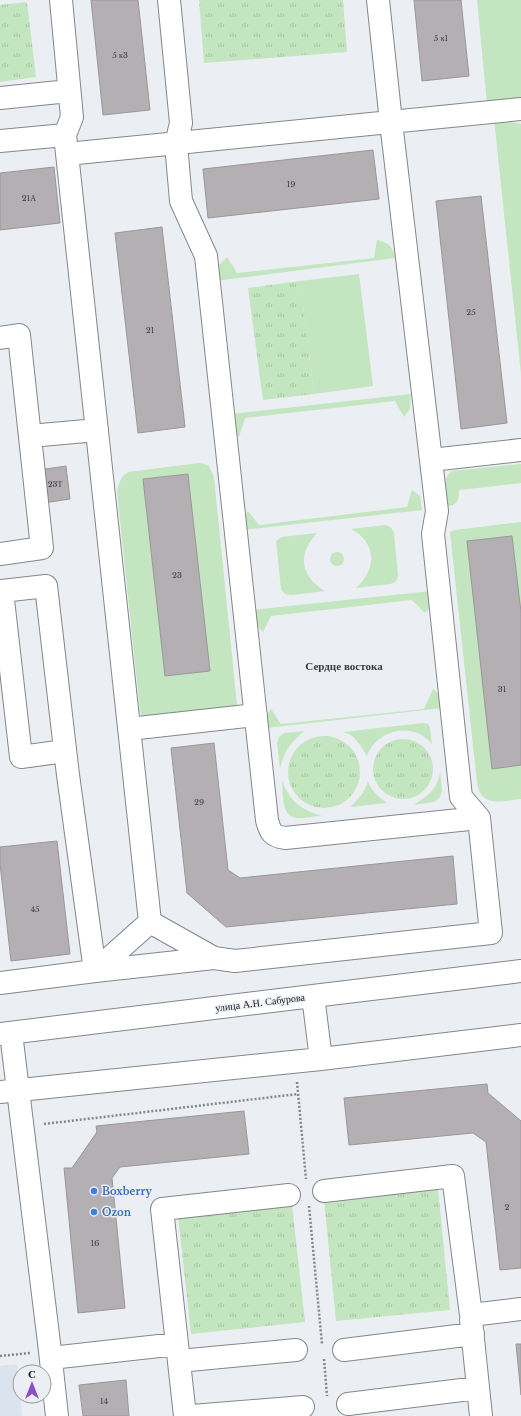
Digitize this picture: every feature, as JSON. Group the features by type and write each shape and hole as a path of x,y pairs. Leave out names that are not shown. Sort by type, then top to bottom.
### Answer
{"street":[{"path":"60,0 72,117 66,144 150,922"},
{"path":"169,0 181,123 176,144 181,201 206,256 269,829 276,836 285,838 479,818"},
{"path":"0,983 214,958 236,961 491,933 479,818 461,798 433,534 437,511 378,0"},
{"path":"0,98 69,91"},
{"path":"0,141 66,144 176,144 521,110"},
{"path":"0,338 19,335 42,548 0,554"},
{"path":"30,436 97,430"},
{"path":"431,460 521,450"},
{"path":"65,751 21,757 2,591 46,586 65,751 95,971"},
{"path":"129,729 256,715"},
{"path":"150,922 214,958"},
{"path":"95,971 150,922"},
{"name":"улица А.Н. Сабурова","path":"5,1034 521,971"},
{"path":"313,996 321,1059"},
{"path":"5,1034 9,1090 23,1126 51,1354 57,1416"},
{"path":"9,1090 295,1062 521,1035"},
{"path":"185,1416 162,1209 454,1176 472,1324 481,1416"},
{"path":"344,1350 472,1324 521,1309"},
{"path":"51,1354 296,1350"},
{"path":"338,1402 478,1388"},
{"path":"192,1416 303,1406"}],"path":[{"path":"295,1062 322,1347"},
{"path":"23,1126 298,1094"},
{"path":"0,1356 51,1354"},
{"path":"323,1354 338,1402"}],"shaded area":[{"path":"12,1365 12,1404 21,1404 22,1416 0,1416 0,1366"}],"green space":[{"path":"199,0 343,0 347,52 204,63"},
{"path":"477,0 521,0 521,104 487,104"},
{"path":"27,2 36,77 0,82 0,5"},
{"path":"494,119 521,124 521,374"},
{"path":"377,240 384,242 392,248 395,258 215,281 217,267 227,257 237,273 374,258"},
{"path":"359,274 373,386 314,394 300,281"},
{"path":"300,281 314,394 263,400 248,288"},
{"path":"411,394 410,409 404,417 395,401 245,418 239,437 235,433 231,414"},
{"path":"199,463 209,466 214,477 237,705 235,709 146,719 142,716 140,711 117,491 121,480 128,472","holes":["188,474 210,671 165,676 143,479"]},
{"path":"521,464 521,483 459,490 459,496 456,503 451,506 447,506 445,482 446,478 452,471"},
{"path":"412,490 420,496 422,510 243,530 244,516 248,511 259,525 407,507"},
{"path":"521,522 521,612 512,536 467,541 492,768 521,765 521,799 493,801 488,800 483,796 479,791 477,783 450,532 455,530"},
{"path":"385,525 391,528 394,533 397,579 390,584 356,588 368,573 371,565 371,557 370,549 366,541 351,529"},
{"path":"317,533 306,549 304,564 310,578 325,591 292,595 285,594 281,589 276,541 282,537"},
{"path":"334,552 340,552 344,556 344,562 340,566 334,566 330,562 330,556"},
{"path":"431,591 430,607 425,613 412,600 271,616 263,632 255,624 252,610"},
{"path":"433,689 441,697 443,708 266,728 267,714 271,709 281,724 424,709"},
{"path":"423,723 428,724 430,728 432,744 415,732 396,731 387,734 379,740 372,747 367,756 355,738 344,732"},
{"path":"304,731 289,747 280,768 277,743 279,737 284,733"},
{"path":"317,736 331,736 338,738 350,746 358,758 360,772 358,786 350,798 338,806 331,808 317,808 310,806 298,798 290,786 288,779 288,765 290,758 298,746 310,738"},
{"path":"397,739 409,739 420,744 428,752 433,763 431,781 420,794 409,799 397,799 386,794 378,786 373,775 373,763 378,752 386,744"},
{"path":"440,771 442,790 440,797 434,802 413,805 423,799 435,787"},
{"path":"282,781 285,788 297,804 308,811 322,816 303,818 292,817 285,809"},
{"path":"368,781 373,791 387,803 350,807 361,796"},
{"path":"438,1189 450,1310 336,1321 324,1200"},
{"path":"292,1204 305,1322 191,1334 178,1216"}],"building":[{"path":"91,0 138,0 150,110 103,115"},
{"path":"414,0 461,0 469,76 422,81"},
{"path":"373,150 379,199 208,218 203,169"},
{"path":"54,167 60,223 0,230 0,173"},
{"path":"481,196 507,423 461,429 436,201"},
{"path":"162,227 185,427 138,433 115,233"},
{"path":"66,466 70,499 44,503 39,470"},
{"path":"188,474 210,671 165,676 143,479"},
{"path":"512,536 521,612 521,765 492,769 467,541"},
{"path":"214,743 228,870 240,878 453,856 457,904 226,927 187,893 171,748"},
{"path":"57,841 70,954 11,961 0,864 0,847"},
{"path":"487,1084 488,1093 521,1121 521,1268 500,1270 486,1142 473,1133 349,1145 344,1098"},
{"path":"244,1111 249,1154 120,1167 112,1178 125,1308 78,1313 64,1168 72,1168 97,1132 96,1126"},
{"path":"516,1344 521,1344 521,1395"},
{"path":"126,1380 129,1416 83,1416 79,1385"}],"place":[{"name":"Boxberry","path":"94,1191"},
{"name":"Ozon","path":"94,1212"}],"district":[{"name":"Сердце востока","path":"344,666"}]}
